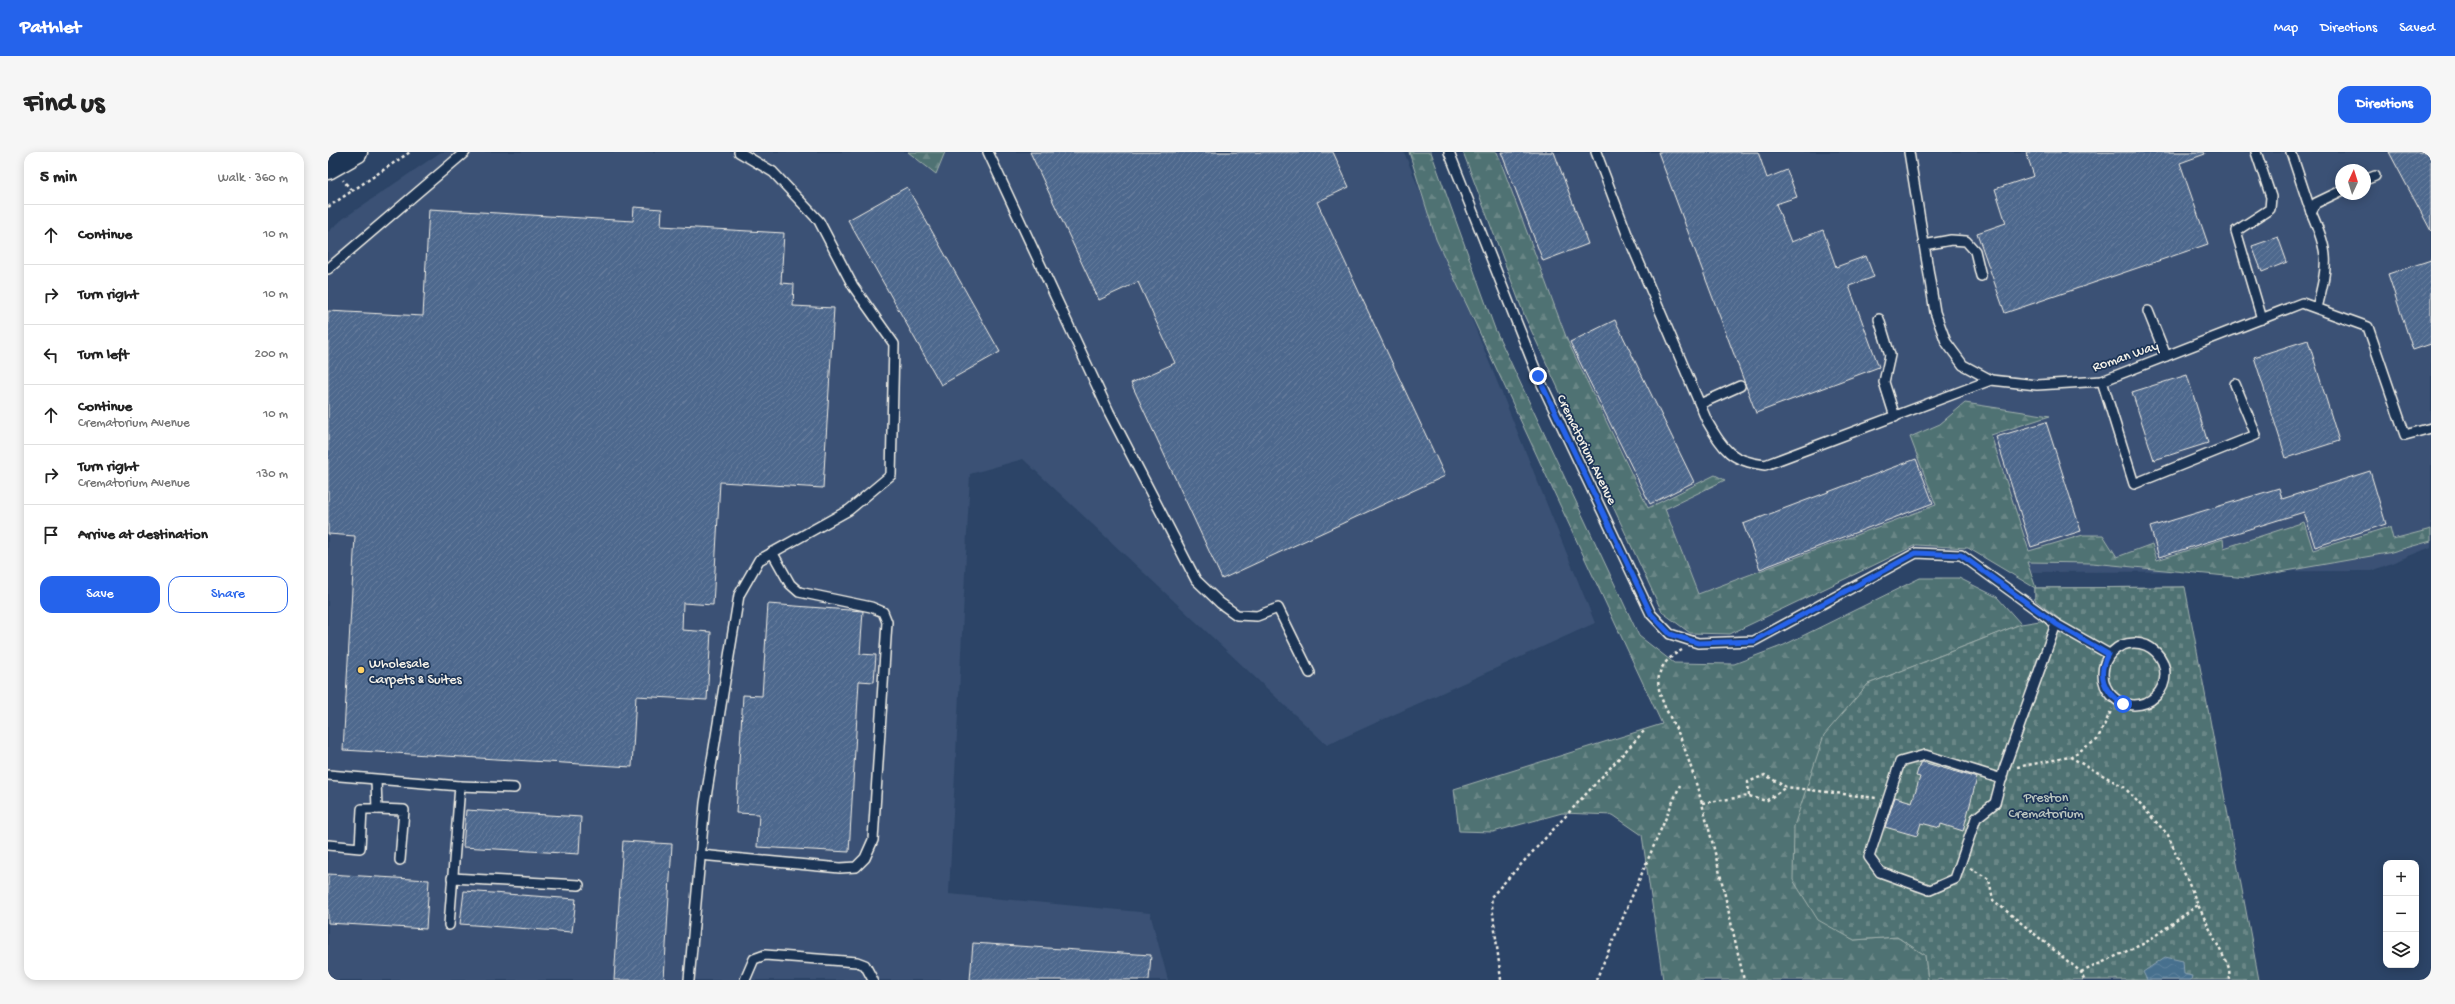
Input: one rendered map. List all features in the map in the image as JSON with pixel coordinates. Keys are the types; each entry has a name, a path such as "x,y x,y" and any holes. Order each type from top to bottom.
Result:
{"main road":[{"path":"329,167 356,152"}],"lane":[{"path":"328,269 465,152"},
{"path":"689,980 705,802 739,595 759,560 849,510 891,475 894,344 853,286 819,221 773,172 739,152"},
{"path":"988,152 1109,412 1196,580 1220,603 1238,615 1257,616 1278,608 1310,673"},
{"name":"Crematorium Avenue","path":"1449,152 1538,376 1651,614 1670,634 1698,643 1754,641 1916,553 1961,555 2056,624 2108,654"},
{"path":"1596,152 1627,234 1700,404 1722,447 1734,458 1746,463 1764,466 1991,380"},
{"name":"Roman Way","path":"1909,152 1935,312 1946,342 1963,365 1991,380 2037,385 2102,382 2302,303 2368,327 2405,435 2431,428"},
{"path":"2256,152 2271,197 2270,209 2236,231 2262,318"},
{"path":"2291,152 2311,212 2324,242 2327,263 2317,308"},
{"path":"2371,178 2375,176"},
{"path":"2311,212 2316,203 2335,194"},
{"path":"1924,244 1951,240 1966,241 1975,251 1981,276"},
{"path":"2148,311 2166,356"},
{"path":"1880,319 1890,355 1884,382 1895,417"},
{"path":"2102,382 2134,484 2256,435 2235,384"},
{"path":"1700,404 1740,386"},
{"path":"700,855 840,868 856,867 864,858 873,840 887,622 883,612 871,607 799,592 790,584 772,552"},
{"path":"2002,779 1925,755 1900,762 1869,857 1880,872 1930,890 1955,879 1976,818 1994,803 2002,779 2004,769 2056,624"},
{"path":"2137,642 2156,651 2165,670 2160,691 2144,704 2133,706 2113,698 2106,690 2102,680 2102,669 2108,654 2116,647 2126,643 2137,642"},
{"path":"328,775 460,786 514,788"},
{"path":"376,780 378,809"},
{"path":"449,925 460,786"},
{"path":"328,845 360,848 362,809 404,810 400,860"},
{"path":"452,878 579,885"},
{"path":"745,980 754,959 765,956 857,962 865,965 873,980"}],"path":[{"path":"328,207 410,152"},
{"path":"329,167 352,191"},
{"path":"1698,643 1677,653 1666,661 1658,676 1660,694 1684,746 1713,839 1744,980"},
{"path":"2004,769 2070,758 2097,740 2112,710"},
{"path":"1501,980 1492,897 1645,730"},
{"path":"2070,758 2124,786 2168,835 2198,905 2229,968 2230,980"},
{"path":"1749,796 1748,782 1765,775 1786,787 1888,800"},
{"path":"1596,980 1680,785"},
{"path":"1702,803 1749,796 1766,801 1786,787"},
{"path":"1960,863 1990,879 1993,900 2081,972 2084,980"},
{"path":"2081,972 2145,943 2198,905"}],"shaded area":[{"path":"441,152 1404,152 1595,623 1327,745 1023,459 970,474 949,894 1150,913 1168,980 328,980 328,232 344,218"},
{"path":"1497,152 2431,152 2431,547 2372,571 2008,572 1987,515 1684,606 1648,507 1568,342"}],"green space":[{"path":"908,152 945,152 936,174"},
{"path":"1409,152 1431,152 1495,329 1639,636 1674,663 1734,664 1784,645 1920,578 1959,578 1997,597 2021,624 1868,684 1854,940 1897,937 1925,955 1928,980 1663,980 1642,835 1613,815 1562,813 1493,832 1459,831 1454,789 1662,724 1436,239"},
{"path":"1463,152 1497,152 1568,342 1648,508 1715,475 1725,480 1665,509 1698,594 1936,505 1910,437 1940,424 1965,403 2050,416 1991,435 2029,551 2083,535 2103,535 2117,557 2152,544 2157,560 2223,539 2224,548 2304,522 2313,550 2390,527 2393,539 2431,529 2431,541 2388,553 2247,578 2092,563 2027,562 2036,588 2185,587 2035,600 2035,588 1968,548 1916,545 1730,634 1690,633 1662,612 1525,317"},
{"name":"Preston Crematorium","path":"2185,587 2259,980 1928,980 1925,955 1897,937 1854,940 1818,920 1793,880 1794,826 1824,735 1868,684 2021,624 2058,618 2035,600 2035,588"}],"water":[{"path":"2165,957 2183,961 2184,974 2192,976 2191,980 2147,980 2143,972"}],"building":[{"path":"1030,152 1333,152 1349,187 1317,202 1445,476 1222,579 1131,383 1175,363 1138,282 1099,300"},
{"path":"1501,152 1554,152 1588,244 1543,261"},
{"path":"1658,152 1758,152 1767,178 1787,170 1797,197 1776,204 1791,242 1823,230 1836,267 1866,256 1874,277 1849,286 1879,367 1756,413"},
{"path":"2026,152 2204,152 2205,154 2180,163 2208,244 2005,313 1977,233 2006,223 1995,189 2034,176"},
{"path":"2389,152 2431,152 2431,231"},
{"path":"907,187 1000,352 941,385 848,220"},
{"path":"634,207 662,209 661,226 784,233 781,283 794,284 793,306 834,308 823,488 720,482 713,605 683,603 682,630 711,632 707,700 636,696 632,767 343,750 355,536 328,534 328,311 423,316 429,209 633,221"},
{"path":"2278,237 2287,262 2262,272 2252,246"},
{"path":"2431,260 2431,344 2413,350 2388,274"},
{"path":"1615,320 1694,482 1650,504 1570,342"},
{"path":"2308,340 2339,441 2286,458 2254,357"},
{"path":"2187,375 2208,443 2154,460 2132,392"},
{"path":"2046,422 2081,531 2031,547 1996,437"},
{"path":"1916,459 1933,503 1760,569 1743,524"},
{"path":"2370,471 2386,524 2315,547 2304,512 2159,557 2150,527 2279,488 2282,499"},
{"path":"768,604 863,611 860,654 876,655 874,682 859,681 849,852 757,847 759,814 736,813 743,695 762,696"},
{"path":"1923,762 1977,778 1963,831 1941,824 1940,828 1921,823 1917,836 1885,827 1895,797 1912,802 1920,777 1916,776 1920,763"},
{"path":"466,810 581,817 579,854 463,847"},
{"path":"623,841 672,844 664,980 614,980"},
{"path":"328,874 429,880 426,929 328,923"},
{"path":"464,891 576,899 572,932 460,924"},
{"path":"973,943 1151,955 1149,980 970,980"}],"place":[{"name":"Wholesale Carpets & Suites","path":"361,670"}],"route":[{"path":"1538,376 1651,614 1670,634 1698,643 1754,641 1916,553 1961,555 2056,624 2108,654 2102,669 2102,680 2106,690 2113,698 2123,704"}]}
